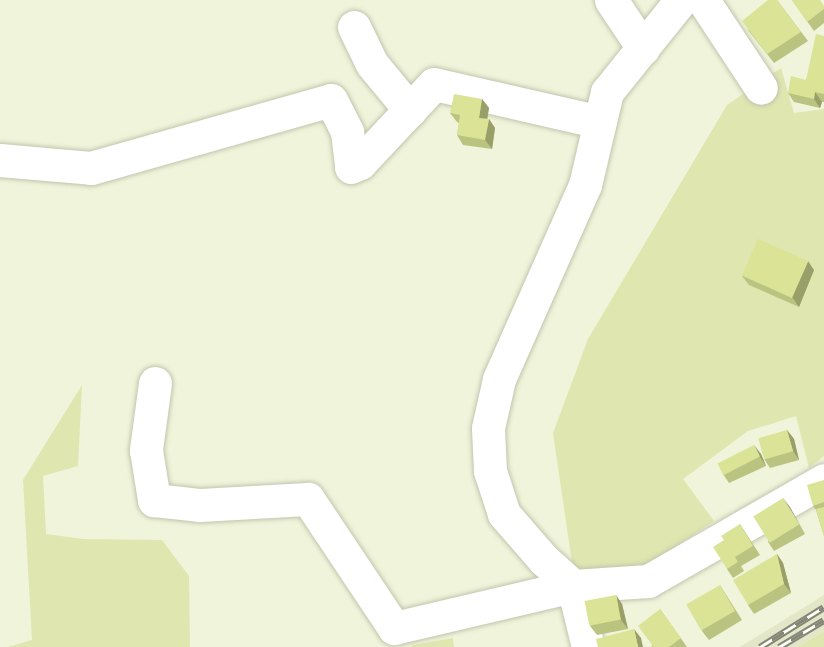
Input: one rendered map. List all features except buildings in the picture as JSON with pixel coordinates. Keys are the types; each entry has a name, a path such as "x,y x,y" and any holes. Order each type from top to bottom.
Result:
{"street":[{"path":"611,0 643,48"},
{"path":"588,647 573,586 544,560 504,514 490,471 488,428 499,379 585,185 607,92 681,0"},
{"path":"703,0 761,88"},
{"path":"354,27 372,64 410,110"},
{"path":"0,160 91,168 308,104 331,100 347,132 351,167 360,163 434,84 600,122"},
{"path":"155,383 146,450 154,500 199,504 308,499 394,627 573,586 648,581 824,480"}],"shaded area":[{"path":"824,595 824,631 798,647 740,647"}],"green space":[{"path":"781,68 794,113 824,109 824,456 809,468 796,416 748,431 683,479 714,521 647,565 575,583 553,433 588,339 727,105"},
{"path":"82,385 78,466 43,476 46,534 83,539 162,540 189,576 190,647 8,647 32,640 23,480"},
{"path":"824,631 824,647 798,647"},
{"path":"453,638 454,647 411,647 413,645"}],"railway":[{"path":"760,647 824,607"},
{"path":"779,647 824,620"}]}
